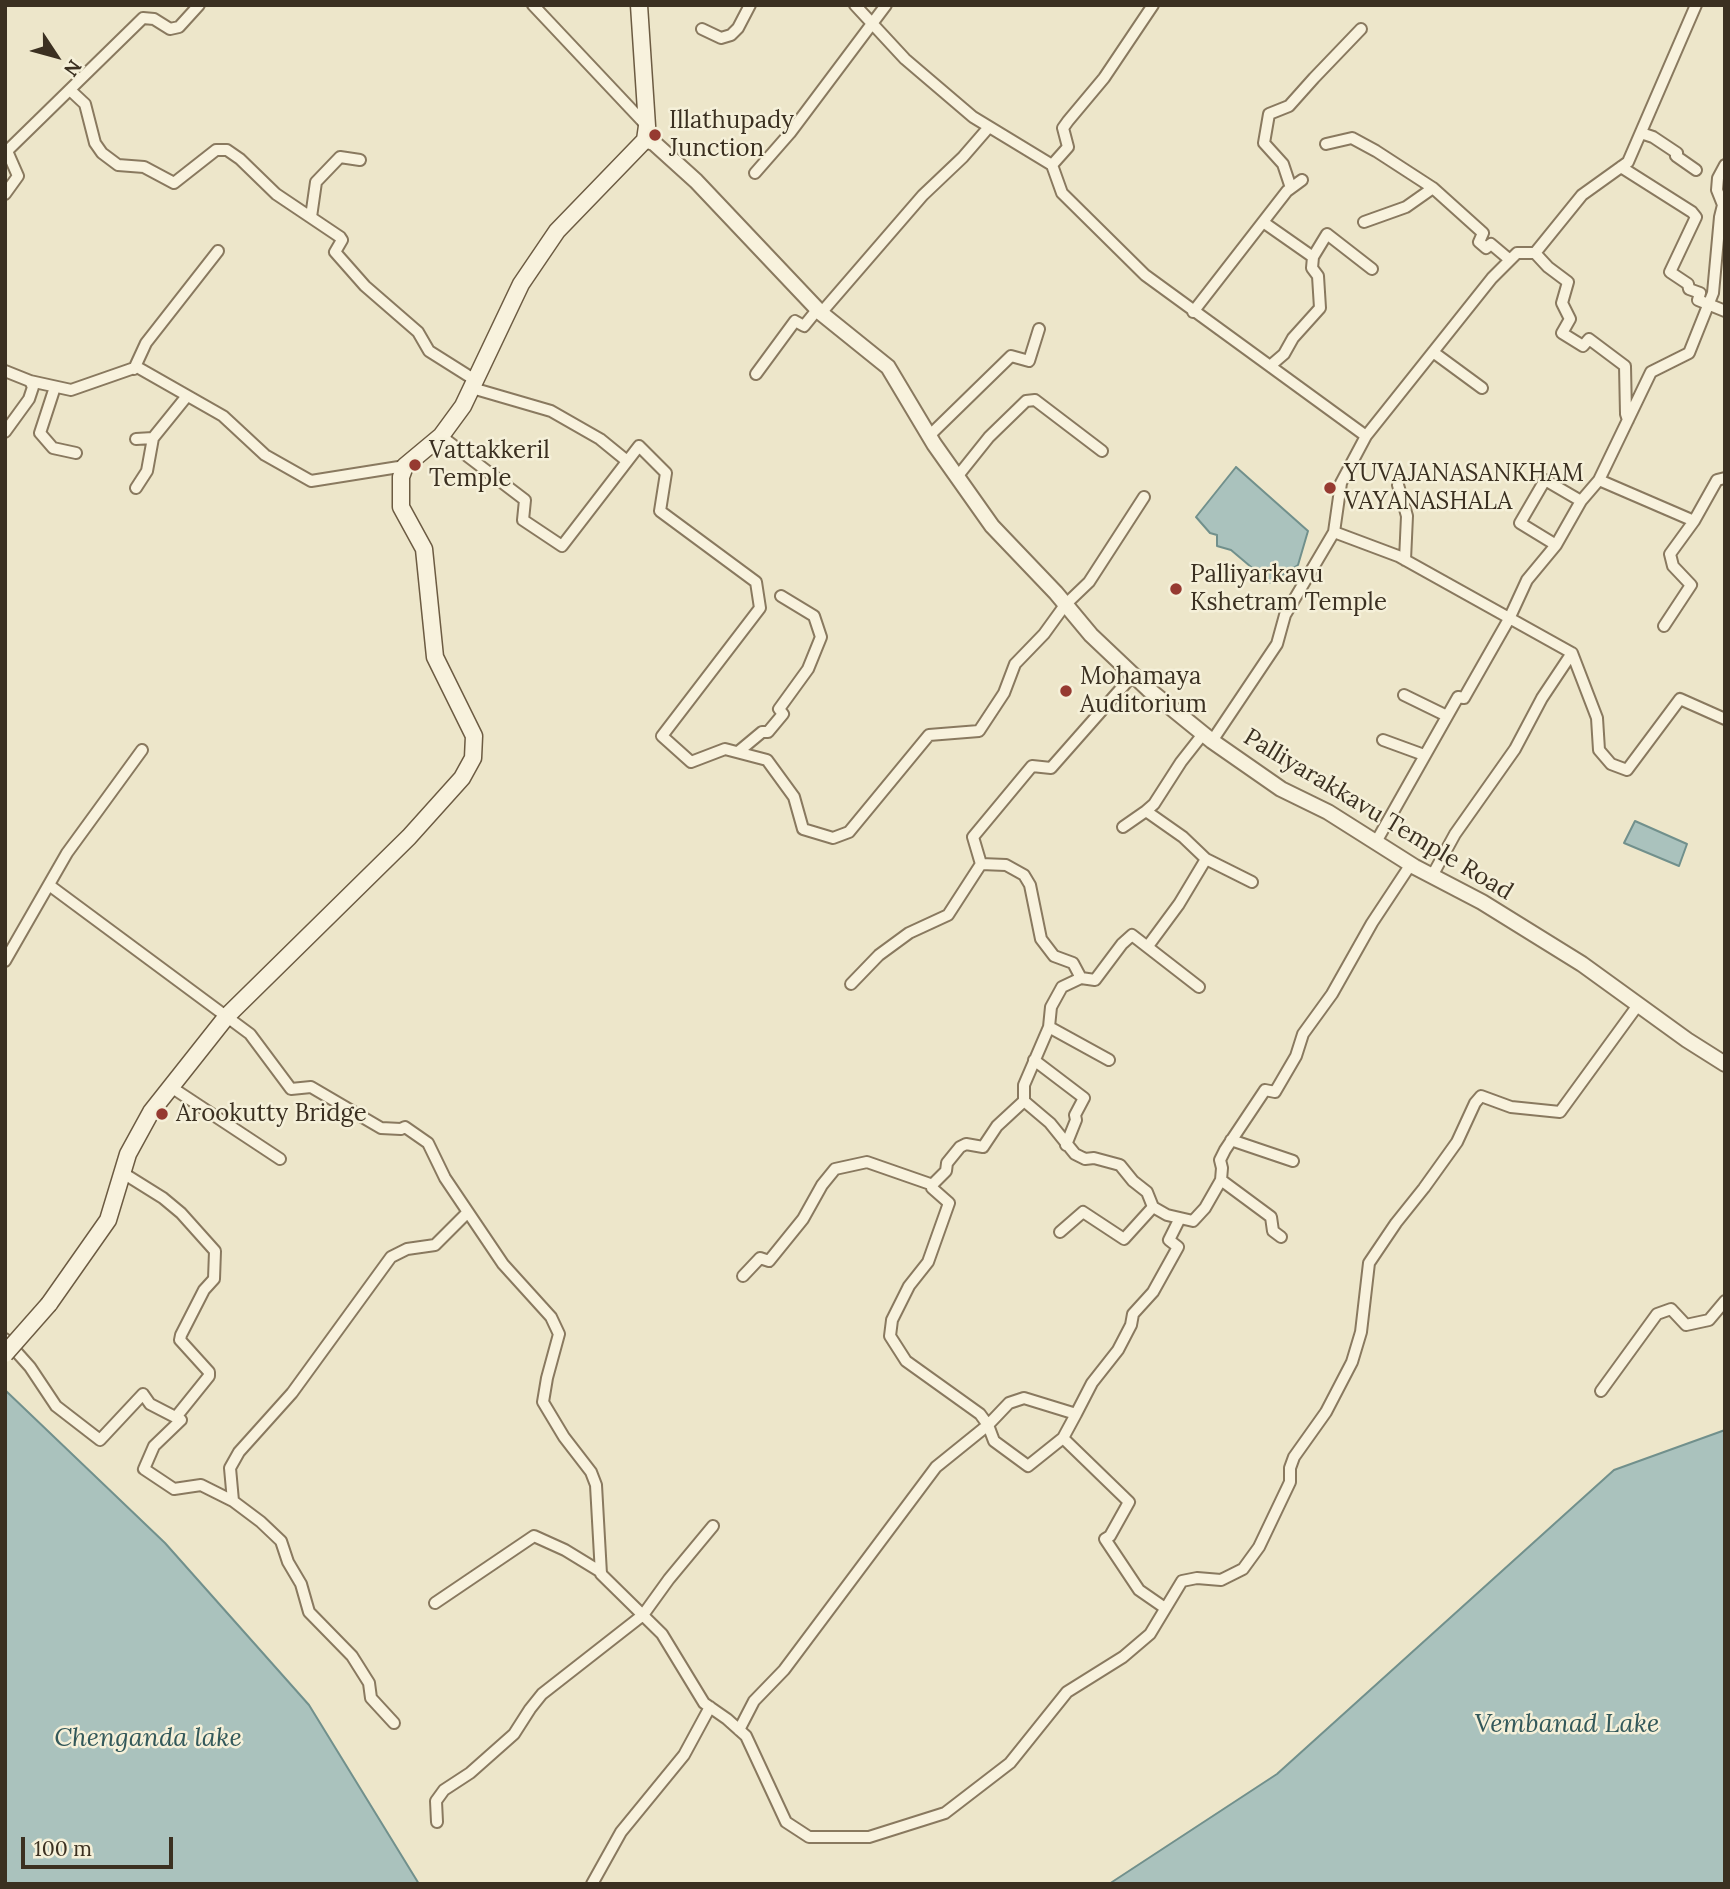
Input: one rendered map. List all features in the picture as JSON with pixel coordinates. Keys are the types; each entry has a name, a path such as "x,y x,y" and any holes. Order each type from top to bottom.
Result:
{"main road":[{"path":"5,1354 48,1304 108,1220 128,1154 152,1112 171,1087 227,1016 409,837 462,778 473,758 474,736 435,657 424,549 401,507 401,477 405,466 441,436 463,406 522,284 556,231 646,133 639,5"}],"street":[{"path":"6,189 18,176 7,151 144,18 154,19 170,29 179,27 199,5"},
{"path":"533,5 646,133"},
{"path":"702,29 721,38 731,35 750,5"},
{"path":"855,5 905,59 973,117 1052,165 1062,193 1145,275 1366,436"},
{"path":"755,173 790,133 886,5"},
{"path":"1052,165 1068,147 1063,128 1104,78 1153,5"},
{"path":"1535,253 1582,195 1628,162 1696,5"},
{"path":"1291,188 1283,164 1264,143 1269,114 1289,106 1362,29"},
{"path":"70,90 85,104 95,143 102,153 118,165 144,167 174,183 216,150 227,150 276,194 340,237 342,240 335,251 365,286 418,332 429,351 474,384 551,411 600,439 627,461"},
{"path":"756,374 796,321 804,326 819,312 923,195 963,157 989,127"},
{"name":"Palliyarakkavu Temple Road","path":"646,133 654,144 696,181 819,312 888,367 929,436 992,526 1091,635 1133,675 1207,738 1281,789 1328,812 1411,864 1482,902 1582,964 1725,1064"},
{"path":"1641,133 1661,142 1696,170"},
{"path":"1326,144 1352,138 1433,188 1483,233 1479,242 1486,248 1491,244 1510,260"},
{"path":"311,217 316,182 340,157 360,160"},
{"path":"1376,842 1458,697 1464,698 1527,580 1556,545 1581,500 1599,481 1651,372 1689,352 1713,293 1723,205 1717,190 1718,178 1725,165"},
{"path":"1622,167 1696,217 1670,272 1688,284 1689,289 1700,293 1698,300 1725,311"},
{"path":"1193,312 1291,188 1302,180"},
{"path":"1364,222 1406,207 1433,188"},
{"path":"1263,222 1313,257"},
{"path":"1270,366 1284,354 1293,338 1320,308 1318,276 1312,268 1313,257 1327,234 1372,269"},
{"path":"134,369 146,343 218,251"},
{"path":"1123,827 1154,803 1181,762 1207,738 1244,696 1277,644 1285,615 1335,532 1341,483 1366,436 1492,278 1517,253 1535,253 1568,282 1562,303 1570,319 1562,334 1583,346 1589,339 1625,366 1628,420"},
{"path":"929,436 1011,356 1029,361 1039,329"},
{"path":"1433,352 1482,387"},
{"path":"5,371 30,381 71,390 137,368 223,416 265,455 311,481 405,466"},
{"path":"5,432 29,400 33,387 30,381"},
{"path":"55,387 40,433 53,448 76,453"},
{"path":"136,488 147,471 153,438 187,396"},
{"path":"957,477 989,437 1026,401 1035,400 1102,451"},
{"path":"441,436 525,500 523,520 562,546 639,446 666,473 660,511 756,582 760,608 662,736 691,762 725,749 767,760 794,797 803,829 833,838 849,832 929,735 979,731 1004,693 1015,664 1044,634 1065,605 1089,582 1144,497"},
{"path":"136,439 153,438"},
{"path":"1664,626 1691,585 1673,566 1670,554 1694,521 1717,480 1725,478"},
{"path":"1556,545 1520,523 1545,480 1581,500"},
{"path":"1599,481 1694,521"},
{"path":"1398,485 1407,516 1405,561"},
{"path":"1335,532 1405,561 1572,653 1597,718 1599,750 1611,764 1627,770 1680,699 1725,719"},
{"path":"738,752 762,732 768,732 783,714 779,709 808,669 821,637 814,616 781,596"},
{"path":"1432,876 1455,834 1515,749 1542,698 1572,653"},
{"path":"851,984 879,955 909,933 948,915 981,864 973,836 1032,766 1051,768 1133,675"},
{"path":"1404,695 1447,716"},
{"path":"1383,740 1424,755"},
{"path":"5,961 67,853 142,750"},
{"path":"1146,811 1183,837 1206,859 1252,882"},
{"path":"1148,946 1179,904 1206,859"},
{"path":"981,864 1006,865 1024,876 1034,899 1041,939 1054,956 1073,963 1081,978"},
{"path":"1024,1101 1050,1123 1075,1154 1085,1159 1094,1158 1120,1165 1133,1181 1147,1192 1153,1207 1167,1215 1193,1221 1205,1208 1221,1180 1220,1160 1231,1140 1265,1090 1275,1092 1296,1056 1303,1034 1332,994 1372,923 1411,864"},
{"path":"49,885 250,1034 291,1089 311,1087 381,1128 405,1127 428,1143 445,1178 503,1264 551,1317 559,1334 543,1402 564,1437 592,1472 596,1485 601,1572"},
{"path":"933,1185 946,1171 947,1163 960,1147 966,1144 983,1147 997,1126 1024,1101 1024,1085 1049,1027 1051,1007 1062,987 1081,978 1095,980 1132,935 1199,987"},
{"path":"435,1603 534,1536 565,1550 601,1572 662,1634 704,1703 746,1735 786,1822 809,1837 869,1837 945,1813 1010,1763 1067,1692 1123,1657 1150,1633 1182,1581 1197,1578 1221,1580 1243,1569 1259,1547 1290,1482 1290,1468 1294,1457 1325,1412 1352,1362 1361,1332 1369,1263 1457,1142 1475,1103 1481,1096 1511,1107 1560,1112 1639,1005"},
{"path":"1049,1027 1109,1060"},
{"path":"1034,1060 1084,1098 1075,1115 1076,1120 1066,1144"},
{"path":"171,1087 280,1159"},
{"path":"1231,1140 1293,1161"},
{"path":"743,1276 760,1258 769,1261 803,1219 822,1185 835,1169 867,1162 933,1185"},
{"path":"123,1173 163,1198 181,1213 215,1251 214,1279 204,1290 180,1340 209,1372 209,1376 176,1417"},
{"path":"1221,1180 1271,1217 1273,1231 1281,1237"},
{"path":"933,1185 932,1188 949,1203 928,1262 909,1286 892,1320 890,1336 906,1361 980,1414 994,1441 1028,1466 1063,1438 1091,1383 1118,1350 1131,1325 1133,1314 1153,1292 1178,1247 1168,1240 1180,1218"},
{"path":"1060,1232 1083,1212 1124,1239 1153,1207"},
{"path":"233,1501 230,1468 239,1452 292,1393 376,1275 391,1257 407,1249 435,1245 468,1212"},
{"path":"1601,1391 1657,1314 1671,1309 1686,1325 1709,1320 1725,1301"},
{"path":"5,1339 30,1367 56,1406 100,1440 143,1394 149,1404 181,1420 154,1446 144,1469 174,1489 201,1485 233,1501 261,1521 281,1541 288,1562 301,1584 309,1612 352,1656 369,1683 371,1698 394,1723"},
{"path":"739,1730 754,1702 784,1670 936,1467 988,1425 1010,1403 1024,1398 1076,1414"},
{"path":"1063,1438 1129,1503 1110,1536 1105,1539 1139,1590 1166,1608"},
{"path":"437,1822 436,1801 444,1790 470,1773 514,1734 542,1694 643,1615 668,1579 713,1526"},
{"path":"592,1884 621,1832 684,1755 710,1707"}],"water":[{"path":"1236,467 1308,531 1298,565 1270,583 1231,550 1217,546 1217,535 1210,533 1196,517"},
{"path":"1635,821 1687,844 1679,866 1624,843"},
{"name":"Chenganda lake","path":"5,1390 165,1543 309,1705 419,1884 5,1884"},
{"name":"Vembanad Lake","path":"1725,1430 1725,1884 1109,1884 1277,1774 1614,1470"}],"place":[{"name":"Illathupady Junction","path":"655,135"},
{"name":"Vattakkeril Temple","path":"415,465"},
{"name":"YUVAJANASANKHAM VAYANASHALA","path":"1330,488"},
{"name":"Palliyarkavu Kshetram Temple","path":"1176,589"},
{"name":"Mohamaya Auditorium","path":"1066,691"},
{"name":"Arookutty Bridge","path":"162,1114"}]}
